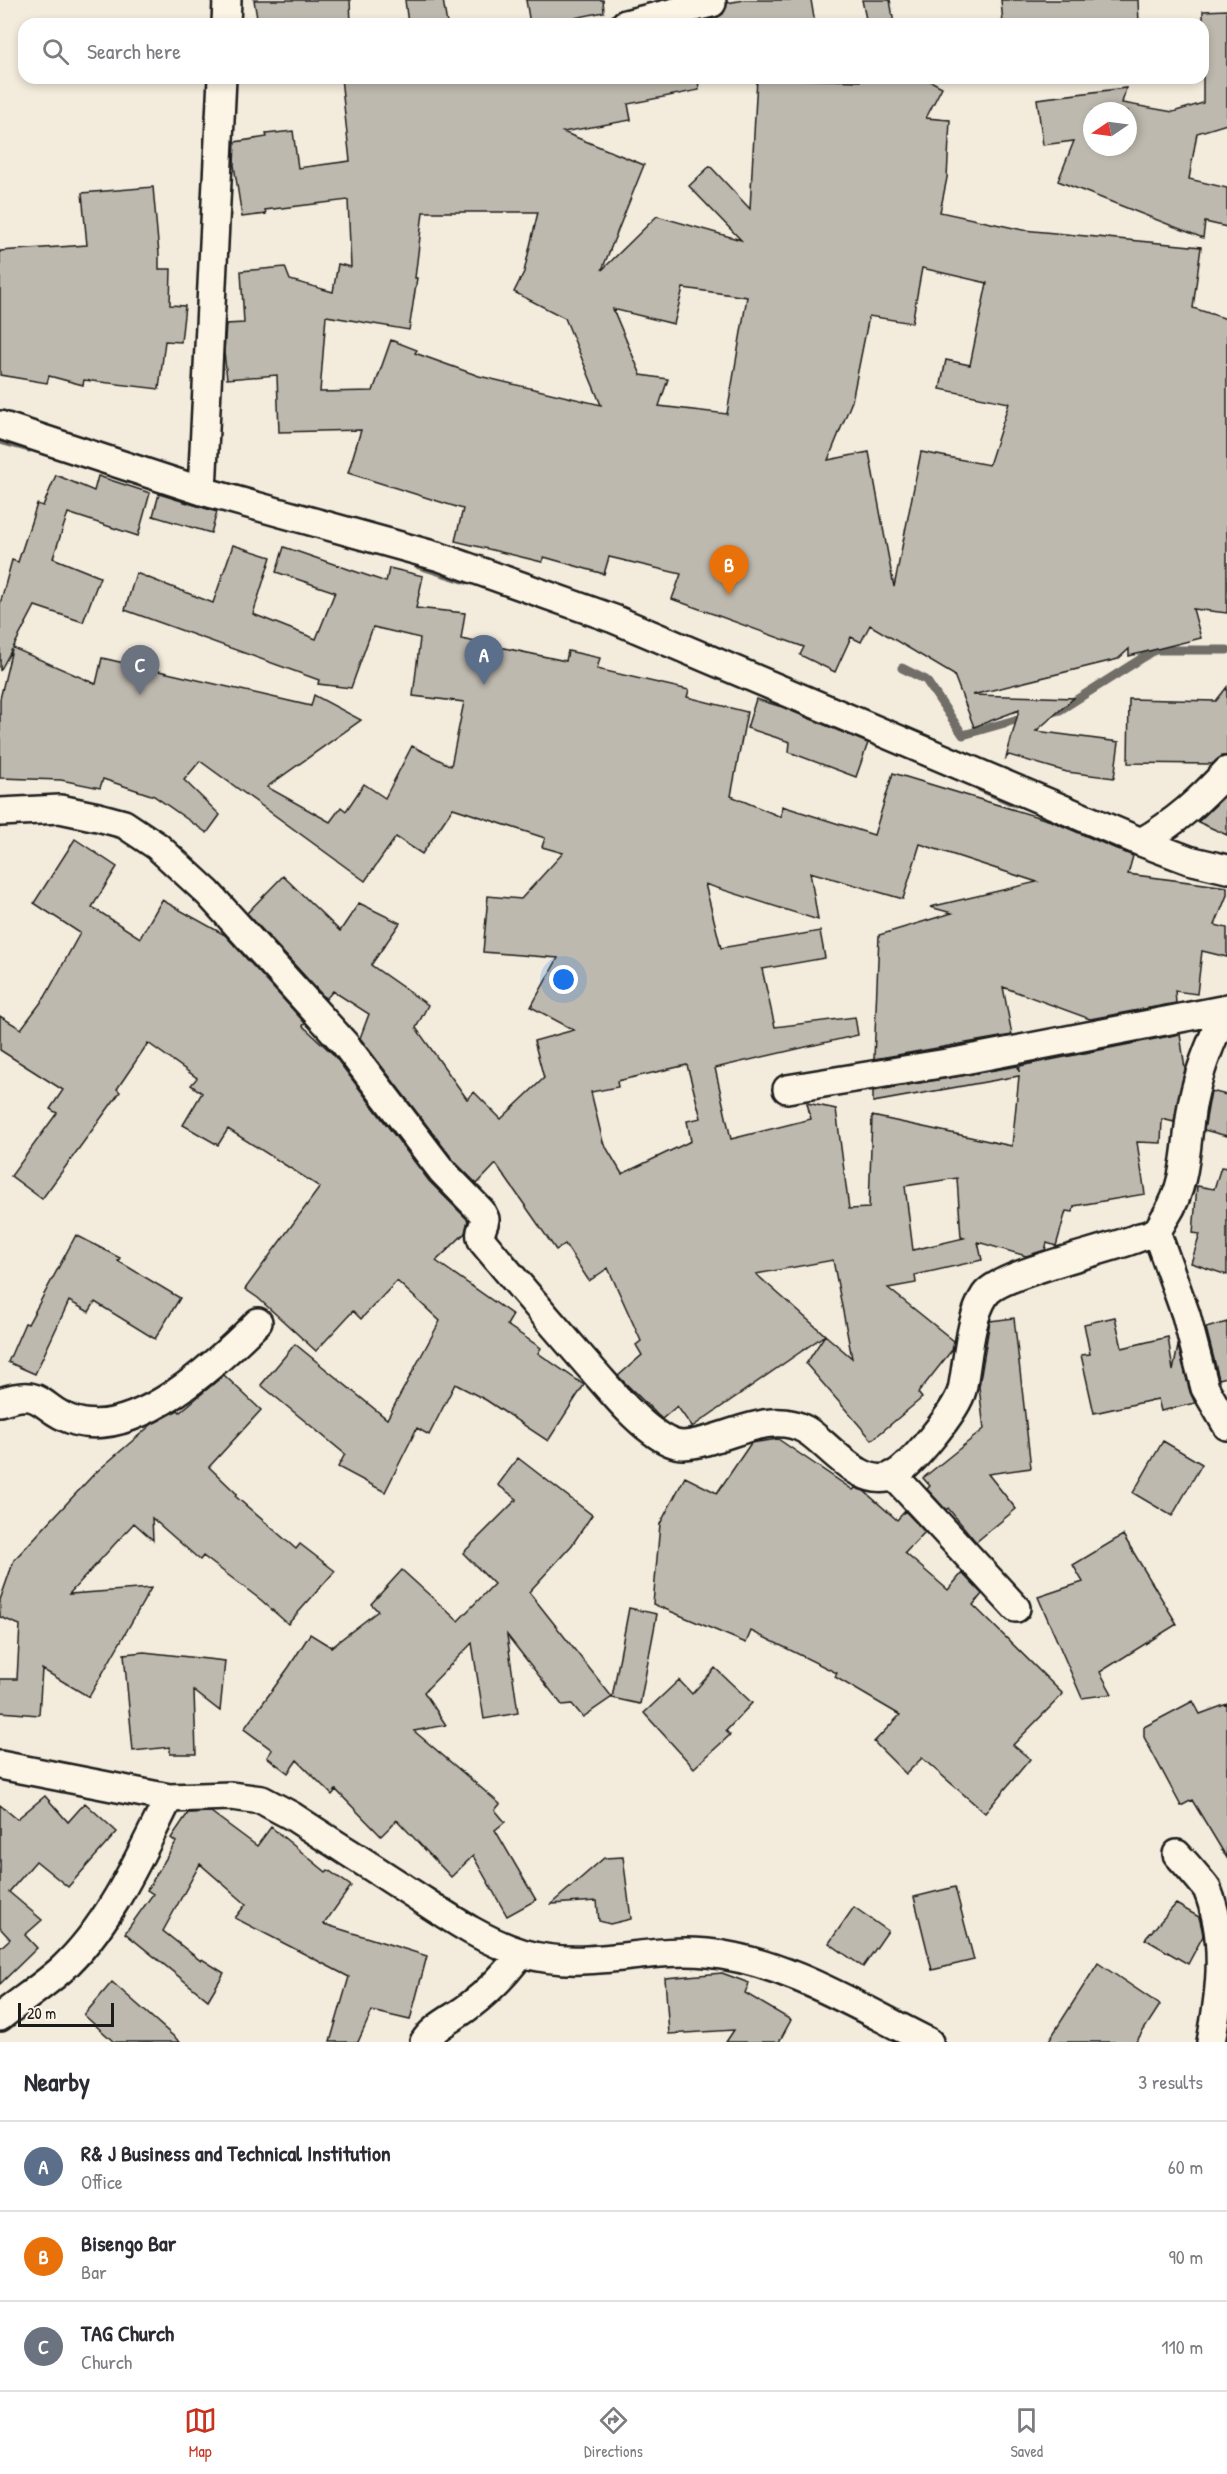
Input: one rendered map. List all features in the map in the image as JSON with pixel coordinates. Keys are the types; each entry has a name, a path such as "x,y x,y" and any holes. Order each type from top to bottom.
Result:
{"street":[{"path":"226,18 227,0"},
{"path":"651,18 712,3"},
{"path":"202,491 222,84"},
{"path":"0,425 202,491 440,557 614,619 1141,842 1189,860 1227,869"},
{"path":"1141,842 1166,828 1184,814 1227,771"},
{"path":"0,812 60,809 124,824 157,846 208,894 345,1044 442,1171 481,1210 485,1219 480,1230 483,1242 622,1402 652,1432 680,1445 764,1424 788,1423 807,1430 843,1462 869,1475 883,1478 893,1475 914,1458 937,1432 961,1395 977,1314 986,1293 1013,1277 1125,1244 1156,1231 1174,1203 1183,1175 1196,1089 1207,1047 1227,1008"},
{"path":"787,1089 959,1061 1227,1008"},
{"path":"1156,1231 1185,1315 1205,1388 1227,1426"},
{"path":"0,1402 14,1397 33,1395 54,1411 90,1425 119,1419 147,1410 185,1386 210,1368 258,1322"},
{"path":"893,1475 1016,1608"},
{"path":"0,1765 169,1798 231,1796 262,1800 292,1816 467,1929 521,1953 555,1960 582,1962 663,1952 707,1953 753,1960 823,1989 929,2042"},
{"path":"0,2017 61,1970 84,1945 111,1907 169,1798"},
{"path":"1177,1854 1208,1890 1221,1914 1227,1932 1226,1964 1211,2042"},
{"path":"424,2042 444,2022 467,2008 506,1974 521,1953"}],"building":[{"path":"254,0 350,0 351,18 257,18"},
{"path":"405,0 443,0 446,18 407,18"},
{"path":"526,0 603,0 604,12 574,18 529,18"},
{"path":"744,0 811,0 814,18 716,18 723,14 727,3"},
{"path":"862,0 890,0 893,18 866,18"},
{"path":"1001,0 1138,0 1139,18 1002,18"},
{"path":"1227,10 1227,124 1197,133 1189,179 1227,188 1227,227 1205,222 1203,238 1058,181 1074,141 1043,145 1037,99 1126,88 1122,102 1083,102 1083,156 1137,156 1137,106 1173,112 1203,103 1203,84 1209,84 1209,18 1203,18 1203,11"},
{"path":"342,84 698,84 699,90 628,104 631,120 563,132 644,165 602,270 657,216 741,240 689,186 710,166 750,209 757,84 936,84 942,87 926,118 950,120 947,178 940,212 1023,230 1201,247 1193,308 1227,319 1227,613 1193,609 1201,638 1129,656 1129,649 1118,659 972,695 1074,698 1036,731 1119,742 1114,778 1067,772 1009,755 1006,758 1019,710 974,727 954,675 870,625 861,642 851,637 835,672 800,655 804,647 672,599 681,574 609,557 604,574 544,557 542,562 455,541 463,509 348,473 361,430 279,432 277,375 227,379 224,352 226,324 244,323 241,271 285,267 290,280 333,292 338,264 351,267 348,200 265,210 266,214 242,217 234,165 235,142 267,137 266,134 293,131 298,168 350,161","holes":["423,212 538,212 524,272 514,292 565,318 601,405 479,376 415,353 417,350 391,340 373,391 320,392 326,316 409,330 417,278 415,278","922,268 987,283 970,365 946,360 940,389 1009,403 989,465 921,452 894,587 869,452 828,460 852,401 869,316 912,323","683,288 747,297 727,414 659,406 668,379 641,375 613,309 674,324"]},
{"path":"153,187 159,269 171,269 170,305 185,306 181,342 165,341 159,389 84,380 83,385 49,376 47,383 0,375 0,251 87,245 82,193"},
{"path":"56,475 94,491 98,476 150,493 138,536 68,513 53,558 100,577 83,622 35,606 13,648 96,684 102,658 311,706 314,695 361,720 267,787 330,822 341,807 346,811 364,784 385,798 412,746 451,766 464,702 413,696 420,638 373,627 351,688 318,684 319,680 125,610 136,573 213,603 233,545 271,557 253,614 316,639 335,592 276,572 284,547 386,582 389,568 423,576 416,608 465,613 461,639 566,661 568,651 600,658 597,669 689,690 687,697 747,712 731,796 781,817 782,806 874,835 893,773 1051,821 1133,856 1128,874 1227,887 1227,895 1215,925 1227,928 1227,957 1202,951 1197,994 1175,991 1176,1003 1090,1019 1003,987 1012,1035 874,1059 879,935 952,913 930,907 1037,882 920,844 903,899 810,872 818,920 705,884 721,948 820,931 825,958 762,969 775,1027 855,1017 858,1035 715,1068 731,1139 811,1119 807,1103 836,1109 849,1209 869,1208 872,1116 1012,1146 1019,1076 873,1102 873,1091 1018,1066 1019,1072 1020,1066 1180,1034 1185,1069 1174,1122 1162,1119 1161,1143 1137,1142 1145,1194 1074,1206 1073,1212 1066,1211 1056,1246 1047,1243 1045,1250 1026,1256 978,1242 982,1260 915,1275 916,1283 888,1288 954,1341 952,1350 918,1393 922,1398 872,1440 806,1364 825,1335 692,1427 677,1406 662,1419 618,1376 642,1355 636,1345 641,1341 608,1268 589,1281 565,1244 556,1250 496,1164 477,1184 454,1161 360,1038 369,1014 333,991 326,999 247,913 283,876 340,931 359,903 400,923 371,965 428,1005 416,1028 467,1099 474,1092 501,1119 544,1078 534,1041 574,1030 531,1007 558,958 483,952 488,896 521,899 563,853 542,847 545,838 453,808 422,854 396,837 365,881 200,761 184,780 220,815 207,833 154,796 103,779 100,788 61,780 0,778 0,699 12,649 0,671 0,604 12,560 18,562 37,504 43,506","holes":["687,1065 701,1118 687,1121 691,1141 622,1174 603,1142 591,1092 618,1087 617,1081","957,1178 961,1237 964,1238 913,1250 905,1186","833,1260 852,1358 825,1335 756,1274"]},
{"path":"159,494 217,512 211,533 153,516"},
{"path":"1227,687 1227,756 1222,756 1212,764 1128,763 1129,699 1216,701"},
{"path":"756,699 782,707 868,743 856,777 789,752 790,742 747,728"},
{"path":"1227,794 1227,835 1198,822"},
{"path":"75,839 117,867 92,907 140,938 162,900 225,935 305,1023 303,1026 333,1054 429,1181 468,1220 465,1233 436,1261 513,1315 507,1325 541,1348 538,1353 584,1385 548,1441 486,1400 455,1384 429,1435 417,1428 385,1492 338,1467 345,1454 261,1385 295,1344 387,1419 440,1321 397,1281 361,1319 353,1311 316,1351 245,1289 320,1187 228,1129 218,1145 183,1125 202,1093 191,1085 197,1078 148,1043 117,1089 120,1092 42,1199 11,1176 57,1113 50,1109 63,1090 0,1050 0,1016 21,1029 45,997 80,933 34,903"},
{"path":"1211,1091 1227,1095 1227,1136 1204,1130"},
{"path":"1221,1167 1227,1168 1227,1275 1191,1263 1200,1234 1193,1233 1197,1186 1214,1189"},
{"path":"76,1235 120,1258 118,1261 180,1298 155,1339 95,1302 89,1312 69,1301 35,1374 8,1362 25,1323 28,1324"},
{"path":"1115,1317 1122,1348 1168,1337 1173,1371 1178,1346 1195,1403 1161,1411 1158,1399 1094,1413 1081,1355 1090,1354 1084,1324"},
{"path":"1014,1318 1031,1468 988,1474 1016,1509 976,1542 948,1508 946,1510 927,1489 930,1486 923,1478 984,1429 979,1387 990,1321"},
{"path":"1227,1322 1227,1377 1219,1379 1206,1328"},
{"path":"224,1375 261,1410 209,1467 237,1494 235,1496 296,1549 300,1544 335,1571 288,1624 261,1600 203,1556 200,1560 152,1518 153,1540 134,1523 69,1594 151,1588 89,1697 42,1669 39,1715 0,1712 0,1679 17,1679 20,1625 0,1617 0,1600 14,1560 94,1474 152,1424 178,1410 180,1412"},
{"path":"778,1439 853,1490 855,1488 864,1491 897,1520 905,1511 925,1532 905,1553 948,1590 962,1573 982,1594 973,1605 1063,1694 1013,1745 1030,1759 985,1813 922,1758 906,1774 874,1742 900,1715 835,1677 837,1673 751,1631 746,1643 653,1604 660,1524 685,1477 717,1493 751,1443"},
{"path":"1163,1441 1202,1464 1172,1516 1133,1493"},
{"path":"518,1458 592,1515 572,1545 529,1592 612,1697 583,1717 572,1704 562,1705 507,1635 518,1713 484,1719 472,1643 424,1692 446,1725 414,1731 500,1804 495,1810 505,1822 495,1830 536,1900 507,1916 473,1856 451,1877 397,1820 381,1836 336,1790 332,1795 297,1760 288,1773 267,1757 272,1750 244,1729 310,1634 331,1647 378,1611 371,1604 402,1570 458,1621 494,1584 463,1553 517,1499 498,1485"},
{"path":"1123,1535 1177,1624 1100,1672 1112,1694 1082,1698 1038,1597 1083,1582 1073,1565"},
{"path":"629,1608 657,1614 640,1704 612,1698"},
{"path":"144,1652 225,1661 220,1711 194,1691 196,1754 170,1754 170,1747 133,1751 124,1654"},
{"path":"715,1668 752,1703 726,1731 730,1735 694,1768 644,1713 679,1680 692,1694"},
{"path":"1193,1701 1200,1714 1227,1704 1227,1858 1192,1800 1181,1806 1144,1737 1144,1727"},
{"path":"45,1796 68,1822 85,1803 117,1832 68,1887 36,1861 9,1892 42,1920 25,1935 37,1948 0,1984 0,1948 10,1939 0,1928 0,1805 17,1819"},
{"path":"211,1812 257,1846 271,1827 326,1872 328,1870 351,1886 324,1924 427,1956 410,2020 372,2011 358,2042 330,2042 349,1977 235,1918 246,1904 200,1864 163,1931 201,1961 202,1959 224,1973 208,2000 125,1933 153,1894 147,1890 176,1842 171,1838 188,1813"},
{"path":"623,1857 631,1919 610,1924 599,1921 597,1901 551,1904 604,1858"},
{"path":"955,1887 974,1960 932,1970 914,1897"},
{"path":"1176,1904 1199,1917 1202,1929 1203,1936 1188,1964 1145,1939"},
{"path":"854,1907 888,1931 863,1967 829,1943"},
{"path":"1098,1963 1160,2005 1136,2042 1048,2042"},
{"path":"722,1973 749,1983 745,1993 791,2020 779,2042 726,2042 734,2030 669,2034 665,1978"},
{"path":"112,1982 180,2042 114,2042 84,2015"}],"waterway":[{"path":"0,440 29,448"},
{"path":"419,565 466,580"},
{"path":"1051,712 1060,710 1155,650 1227,650"},
{"path":"902,668 926,680 963,735 1029,716"},
{"path":"981,788 1015,803"}],"place":[{"name":"Bisengo Bar","path":"729,595"},
{"name":"R& J Business and Technical Institution","path":"484,685"},
{"name":"TAG Church","path":"140,695"}]}
